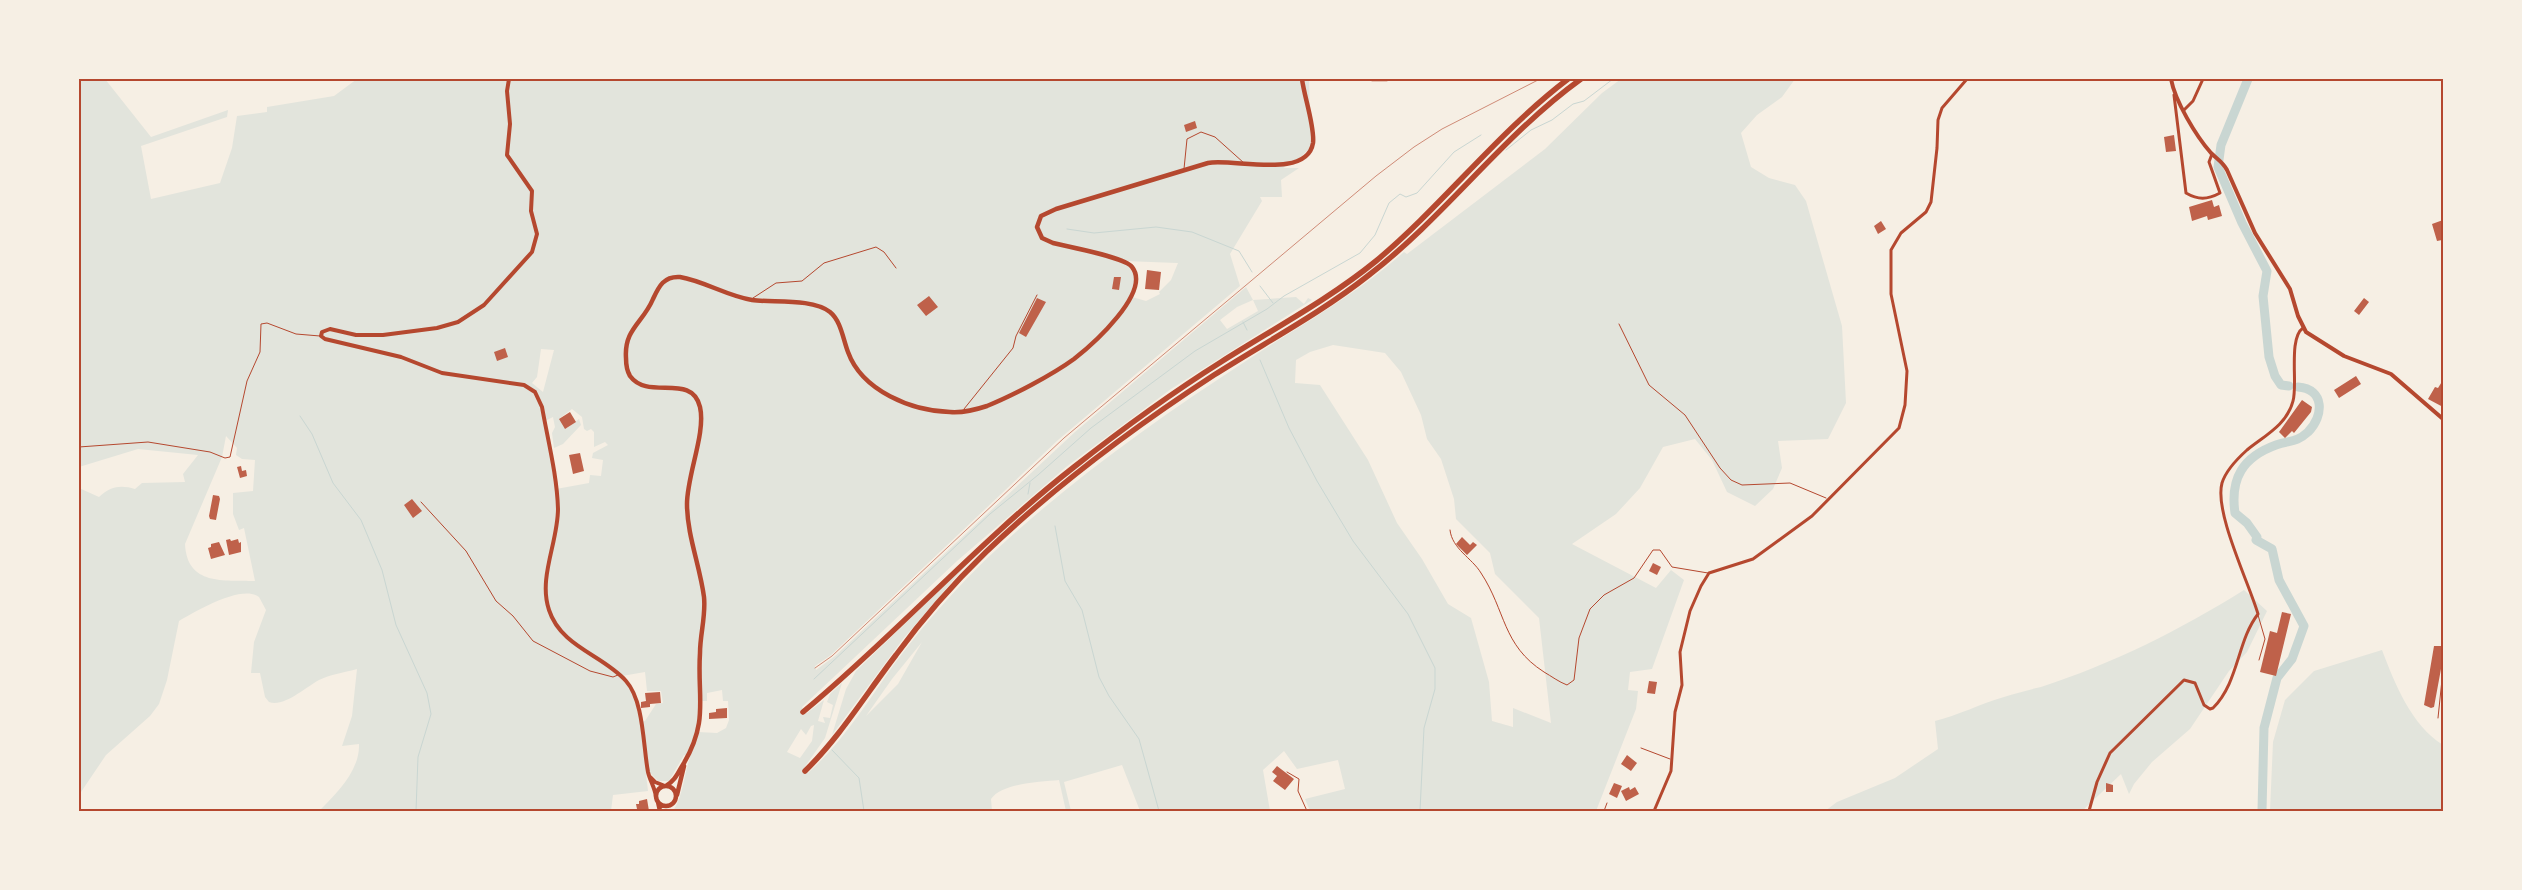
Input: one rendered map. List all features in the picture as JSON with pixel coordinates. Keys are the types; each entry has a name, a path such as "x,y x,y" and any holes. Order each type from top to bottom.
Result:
{"highway":[{"path":"803,712 849,672 982,545 1073,468 1180,389 1326,297 1375,261 1424,216 1502,134 1568,79"},
{"path":"805,771 837,735 933,608 964,574 1009,531 1081,471 1149,420 1211,377 1327,305 1378,268 1429,223 1508,140 1553,100 1581,79"}],"main road":[{"path":"660,811 657,799 658,790 675,779 687,758 699,730 702,712 700,652 704,619 704,599 689,524 687,503 701,422 700,408 696,397 688,390 652,388 636,382 627,369 626,345 630,333 649,308 660,285 670,278 690,279 750,300 783,301 826,309 837,321 853,363 873,385 893,397 914,406 940,411 962,412 992,404 1073,360 1118,316 1134,293 1137,278 1131,265 1047,241 1038,230 1038,222 1041,216 1056,209 1183,170 1217,162 1289,164 1307,154 1313,142 1302,79"},
{"path":"1372,79 1387,79"},
{"path":"667,811 676,796 687,758"},
{"path":"665,786 673,788 676,796"},
{"path":"657,799 663,806 671,805"}],"street":[{"path":"509,79 507,91 510,124 507,155 532,191 531,209 537,237 530,255 484,305 458,322 437,328 383,335 356,335 328,329 322,331 321,336 325,339 404,358 438,372 524,385 535,392 542,407 558,506 557,524 547,580 548,608 556,625 570,640 618,674 630,685 636,698 648,773 657,799"},
{"path":"1654,811 1668,782 1672,758 1673,711 1682,685 1680,659 1682,640 1700,586 1709,573 1754,559 1812,516 1898,428 1905,405 1907,371 1891,294 1892,250 1901,233 1926,212 1931,202 1938,120 1942,108 1967,79"},
{"path":"2171,79 2186,192 2196,199 2212,198 2220,193 2209,162 2213,155"},
{"path":"2184,110 2193,101 2203,79"},
{"path":"2174,95 2213,155 2222,162 2255,233 2290,289 2303,328 2336,352 2398,379 2433,413 2443,419"},
{"path":"2088,811 2097,782 2110,752 2178,684 2184,680 2195,683 2204,705 2207,708 2214,708 2236,668 2250,627 2258,614 2223,510 2222,484 2232,465 2246,451 2277,428 2290,409 2294,396 2298,336 2303,328"},
{"path":"648,773 654,781 665,786"}],"lane":[{"path":"1183,170 1187,139 1201,132 1215,137 1244,163"},
{"path":"750,300 777,283 800,282 826,262 876,246 884,252 896,268"},
{"path":"962,412 1013,348 1016,336 1037,295"},
{"path":"79,446 148,442 210,452 225,458 230,457 247,381 260,352 260,324 267,323 300,335 321,336"},
{"path":"421,502 466,551 498,602 513,616 533,641 590,671 613,677 618,674"},
{"path":"1450,530 1454,544 1474,563 1486,580 1510,636 1519,652 1532,664 1567,685 1574,680 1580,635 1590,609 1601,597 1634,578 1653,550 1660,550 1672,567 1709,573"},
{"path":"2258,614 2265,639 2259,660"},
{"path":"2438,718 2443,670"},
{"path":"1641,748 1663,758 1672,758"},
{"path":"1287,772 1299,779 1298,791 1307,811"},
{"path":"1604,811 1607,803"}],"path":[{"path":"1619,324 1649,385 1685,415 1720,468 1731,480 1742,485 1790,482 1824,496 1828,500"}],"shaded area":[{"path":"79,79 105,79 151,137 228,110 227,117 141,146 151,199 220,183 232,148 237,116 267,112 267,107 334,96 357,79 1309,79 1311,147 1302,156 1283,168 1299,168 1281,180 1282,197 1260,197 1262,201 1230,254 1240,286 1058,440 831,655 815,666 816,670 835,656 1075,432 1246,287 1253,300 1296,297 1304,304 1308,298 1312,300 1171,389 1066,467 957,561 802,707 805,713 807,713 824,700 818,721 825,723 823,717 830,718 833,705 827,702 830,694 842,683 825,738 804,768 808,773 844,735 895,663 938,610 984,561 1044,508 1071,485 1157,421 1346,297 1404,252 1407,254 1545,149 1602,93 1621,79 1795,79 1782,97 1757,115 1741,133 1751,167 1769,178 1795,185 1806,201 1842,326 1846,403 1828,439 1778,441 1782,468 1773,489 1755,506 1727,492 1712,460 1695,439 1663,447 1640,488 1616,514 1572,544 1656,588 1671,570 1684,580 1652,669 1630,672 1628,690 1638,691 1636,709 1596,811 1310,811 1305,799 1345,789 1338,760 1297,769 1284,751 1263,770 1270,811 1140,811 1122,765 1064,782 1071,811 1066,811 1059,780 1012,786 996,794 991,799 992,811 673,811 681,792 690,757 684,755 669,781 658,781 650,773 646,774 648,791 613,795 611,811 319,811 346,781 356,763 359,744 342,746 352,716 357,669 323,678 288,700 275,703 269,702 265,697 260,673 251,673 254,642 266,610 259,597 251,594 231,596 219,600 179,621 167,680 159,704 150,716 106,755 79,795 79,488 99,497 116,487 135,489 142,483 185,482 183,474 198,455 138,449 79,467","holes":["1125,261 1178,263 1171,280 1159,292 1160,294 1146,301 1132,297 1135,278","1253,300 1258,311 1227,329 1220,320 1237,307","1333,345 1385,353 1401,372 1421,415 1427,439 1441,459 1454,499 1456,519 1490,553 1495,574 1539,618 1551,723 1513,708 1513,727 1492,721 1489,682 1471,618 1448,604 1422,559 1397,523 1368,460 1320,385 1295,383 1296,360 1310,352","541,349 554,350 543,392 532,383 537,377","572,409 582,417 584,429 587,431 591,429 594,432 594,447 605,442 608,445 593,453 592,458 603,460 601,476 590,475 589,483 556,489 545,421 553,417 555,427 552,433 554,448 563,444 581,425 579,419 567,428 560,418","226,436 237,448 236,455 242,459 255,460 253,491 233,493 233,514 239,530 244,528 255,581 231,581 209,578 200,574 192,567 187,558 185,544 222,457","922,642 898,684 866,716 892,679","645,672 647,691 661,691 663,703 656,704 645,721 641,722 631,688 622,676","722,690 723,701 728,701 729,720 726,728 717,733 698,732 702,701 707,701 707,693","814,725 812,741 800,758 787,752 801,729 806,735 811,726"]},
{"path":"969,562 903,639 832,735 846,689 856,671"},
{"path":"2244,590 2267,611 2247,652 2229,671 2190,729 2152,762 2134,784 2129,794 2121,774 2082,811 1825,811 1837,802 1895,778 1938,749 1935,721 1995,700 2041,687 2120,657 2195,619"},
{"path":"2382,650 2405,703 2422,726 2443,745 2443,811 2270,811 2273,742 2285,700 2314,671"}],"building":[{"path":"1195,121 1197,128 1186,132 1184,125"},
{"path":"2174,135 2176,151 2166,152 2164,137"},
{"path":"2212,200 2214,207 2219,205 2222,216 2208,220 2207,216 2192,221 2189,207"},
{"path":"2443,220 2443,237 2442,240 2437,241 2432,224"},
{"path":"1881,221 1886,229 1878,234 1874,226"},
{"path":"1147,270 1161,272 1159,290 1145,289"},
{"path":"1114,277 1121,277 1119,290 1112,289"},
{"path":"929,296 938,307 926,316 917,305"},
{"path":"1037,298 1046,302 1026,337 1019,333"},
{"path":"2364,298 2369,302 2359,315 2354,311"},
{"path":"505,348 508,357 497,361 494,352"},
{"path":"2356,376 2361,384 2339,398 2334,390"},
{"path":"2443,380 2443,407 2428,399 2435,387 2438,388"},
{"path":"2302,400 2312,407 2311,412 2294,433 2292,431 2285,438 2279,432"},
{"path":"570,412 576,422 565,429 559,419"},
{"path":"580,453 584,471 573,474 569,455"},
{"path":"241,466 242,471 246,470 247,476 240,478 237,467"},
{"path":"213,495 219,496 220,499 216,520 210,519 209,516"},
{"path":"412,499 422,511 413,518 404,505"},
{"path":"1462,537 1470,545 1473,542 1477,545 1467,555 1456,544"},
{"path":"230,539 231,541 238,539 239,543 241,542 241,552 229,555 226,540"},
{"path":"219,542 225,555 211,559 208,548 211,547 211,544"},
{"path":"1653,563 1661,567 1657,575 1649,571"},
{"path":"2282,612 2291,614 2276,676 2260,672 2270,631 2277,633"},
{"path":"2434,646 2443,646 2443,658 2434,707 2431,708 2424,705"},
{"path":"1649,681 1657,682 1655,694 1647,693"},
{"path":"660,692 661,703 650,704 650,707 641,708 641,702 646,701 645,693"},
{"path":"727,708 727,718 709,719 709,713 716,712 716,709"},
{"path":"1627,755 1637,763 1631,771 1621,764"},
{"path":"1277,766 1294,779 1285,790 1273,781 1277,776 1272,772"},
{"path":"1614,783 1622,786 1617,798 1609,794"},
{"path":"2106,783 2113,785 2113,792 2106,792"},
{"path":"1629,787 1630,790 1635,787 1639,794 1626,801 1621,791"},
{"path":"647,799 649,811 630,811 637,809 636,804 639,804 639,801"}],"waterway":[{"path":"1506,150 1531,130 1552,120 1573,104 1584,101 1613,79"},
{"path":"2248,79 2221,145 2218,167 2242,223 2267,271 2263,296 2269,357 2275,376 2281,385 2289,386"},
{"path":"814,679 990,514 1091,428 1195,351 1267,309 1284,296 1360,253 1375,235 1389,203 1400,194 1406,197 1417,193 1454,152 1481,135"},
{"path":"1067,229 1094,233 1156,227 1192,232 1239,251 1252,272"},
{"path":"1260,286 1273,303"},
{"path":"1243,322 1247,330"},
{"path":"1260,360 1289,428 1317,481 1353,541 1408,614 1435,668 1435,689 1424,728 1420,811"},
{"path":"2262,811 2264,728 2277,678 2292,659 2304,626 2279,580 2272,549 2256,540 2257,537 2247,523 2235,513 2235,489 2241,470 2255,456 2276,445 2300,438 2313,426 2319,411 2317,398 2307,389 2298,387"},
{"path":"300,416 312,434 333,483 361,520 382,570 396,625 427,693 431,714 418,757 416,811"},
{"path":"1028,494 1030,483"},
{"path":"1055,526 1065,581 1082,610 1099,677 1109,696 1139,739 1159,811"},
{"path":"832,750 859,778 864,811"}],"railway":[{"path":"815,668 832,656 1064,438 1376,176 1414,147 1442,129 1540,79"}]}
